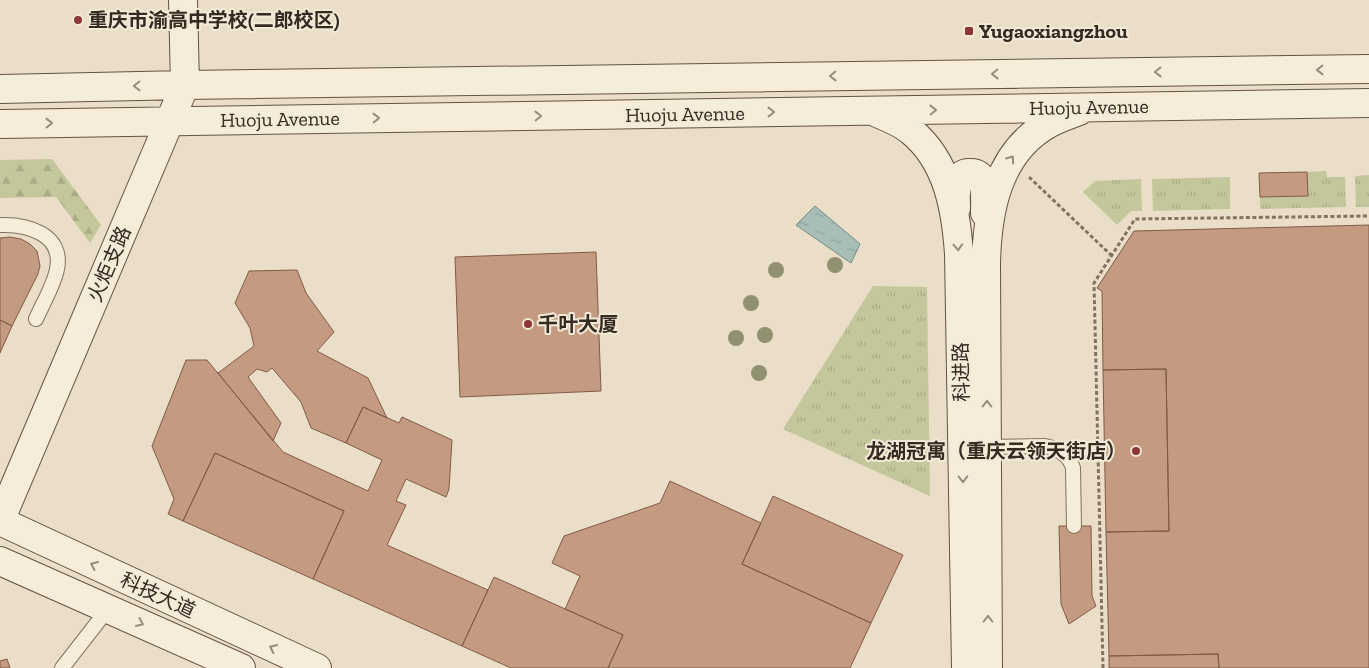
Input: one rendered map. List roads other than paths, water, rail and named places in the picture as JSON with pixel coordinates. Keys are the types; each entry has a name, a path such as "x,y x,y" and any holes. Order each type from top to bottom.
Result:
{"main road":[{"name":"火炬支路","path":"0,521 185,85 183,0"},
{"name":"Huoju Avenue","path":"0,89 1369,69"},
{"name":"Huoju Avenue","path":"0,124 1369,103"},
{"path":"986,240 997,185 1006,166 1018,148 1051,123 1089,107"},
{"name":"科进路","path":"873,111 911,130 921,140 939,167 947,184 955,216 959,254 966,668"},
{"path":"955,216 958,179 967,172 978,175 982,180 985,192 986,240 988,668"},
{"name":"科技大道","path":"0,521 312,666"},
{"name":"科技大道","path":"0,561 241,668"}],"lane":[{"path":"0,225 27,227 39,232 48,238 57,252 57,271 36,319"},
{"path":"987,447 1045,446 1054,448 1067,456 1072,462 1073,468 1074,526"},
{"path":"62,668 108,609"}],"water":[{"path":"815,206 860,244 851,263 796,225"}],"place":[{"name":"重庆市渝高中学校(二郎校区)","path":"78,20"},
{"name":"Yugaoxiangzhou","path":"969,31"},
{"name":"千叶大厦","path":"528,324"},
{"name":"龙湖冠寓（重庆云领天街店）","path":"1136,451"}]}
